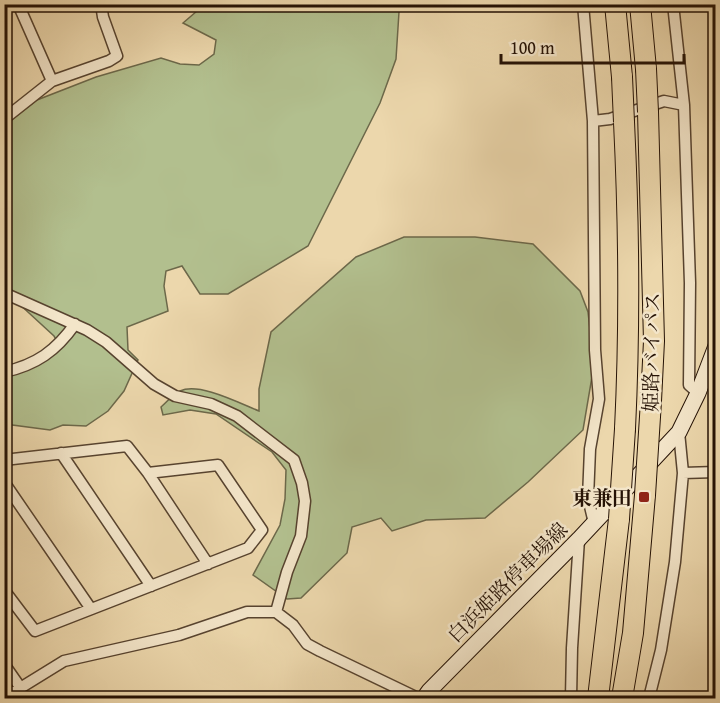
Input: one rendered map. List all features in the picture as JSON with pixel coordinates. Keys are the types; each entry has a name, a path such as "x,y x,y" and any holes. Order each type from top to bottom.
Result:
{"highway":[{"name":"姫路バイパス","path":"598,699 619,519 629,343 628,196 622,78 615,4"},
{"name":"姫路バイパス","path":"622,699 633,633 645,495 654,341 648,112 640,4"}],"main road":[{"name":"白浜姫路停車場線","path":"424,699 429,691 579,539 679,432 698,393 716,346"}],"street":[{"path":"18,4 52,81"},
{"path":"4,119 52,81 117,56 103,17 101,4"},
{"path":"583,4 593,121 595,350 599,399 590,449 588,498 594,523"},
{"path":"673,4 684,105 690,283 689,386 698,393"},
{"path":"593,121 610,119 664,101 684,105"},
{"path":"4,293 75,324 106,342 154,384 175,396 211,405 237,416 294,460 305,501 301,536 287,572 276,612"},
{"path":"4,372 26,367 47,354 66,337 75,324"},
{"path":"649,699 661,650 675,562 683,474 679,432"},
{"path":"4,460 127,446 148,473 208,564"},
{"path":"61,453 151,586"},
{"path":"4,590 36,631 248,548 262,530 218,465 148,473"},
{"path":"683,474 716,472"},
{"path":"4,482 91,609"},
{"path":"571,699 579,539"},
{"path":"4,698 64,661 179,635 247,612 276,612 293,625 307,644 418,699"},
{"path":"4,664 20,687"}],"green space":[{"path":"204,5 396,5 399,12 396,59 380,103 308,246 228,294 200,294 182,266 166,271 164,286 168,311 127,327 128,350 138,360 124,391 108,411 86,426 63,425 50,430 5,424 5,373 61,348 54,336 5,291 5,125 37,100 96,77 161,58 180,64 199,65 214,54 216,40 183,23"},
{"path":"404,237 475,237 533,244 580,291 588,312 594,365 583,430 528,482 485,518 426,520 392,531 381,518 352,527 347,553 301,598 287,599 253,575 280,525 285,499 286,470 272,452 216,414 190,410 163,415 161,407 180,391 198,389 259,411 259,389 271,332 356,257"}],"place":[{"name":"東兼田","path":"644,497"}]}
